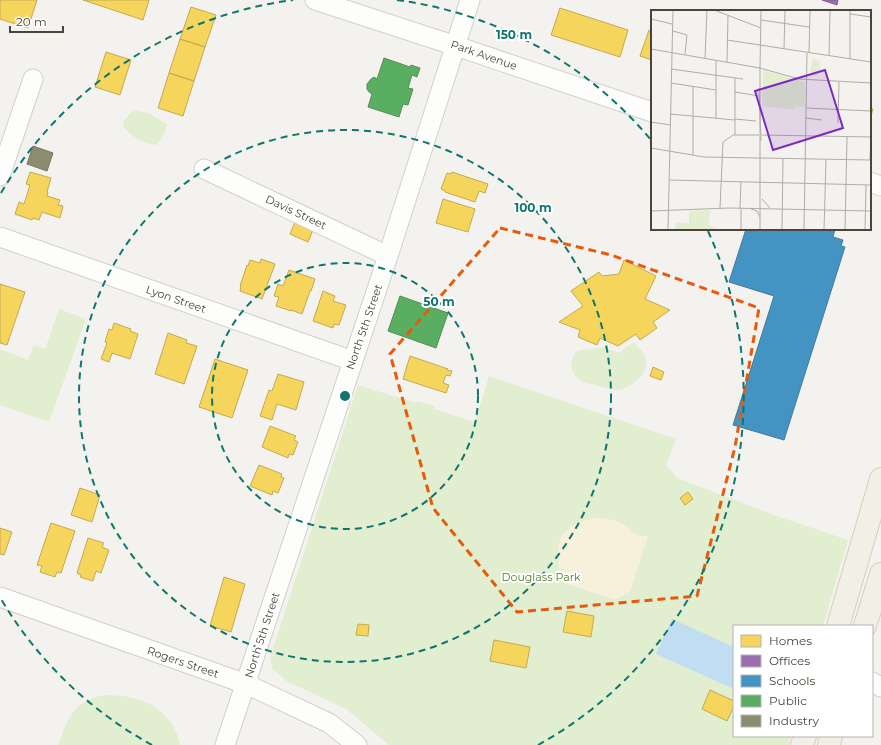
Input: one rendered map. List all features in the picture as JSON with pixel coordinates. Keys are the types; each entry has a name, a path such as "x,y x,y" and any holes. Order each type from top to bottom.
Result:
{"main road":[{"path":"838,625 881,479"},
{"path":"865,625 881,574"}],"street":[{"name":"Park Avenue","path":"315,0 651,112"},
{"name":"North 5th Street","path":"225,745 388,256 470,0"},
{"path":"0,176 33,79"},
{"name":"Davis Street","path":"204,169 388,256"},
{"path":"871,182 881,186"},
{"name":"Lyon Street","path":"0,237 353,361"},
{"name":"Rogers Street","path":"0,597 246,684 329,723 357,745"}],"highlighted area":[{"path":"500,228 611,255 759,308 735,447 697,596 517,612 433,508 390,354"}],"green space":[{"path":"134,110 149,113 167,124 166,130 156,145 146,143 138,139 123,127 124,120"},
{"path":"59,309 86,319 49,422 0,405 0,349 28,360 34,345 45,349"},
{"path":"634,342 642,352 646,364 643,373 639,378 625,388 615,390 584,382 578,378 572,370 571,363 577,351 604,347 619,353"},
{"name":"Douglass Park","path":"489,376 676,439 666,465 677,478 774,515 848,540 823,625 733,625 733,737 791,737 789,745 389,745 346,709 286,681 272,668 270,658 358,385 416,403 417,401 435,406 434,409 475,422"},
{"path":"104,695 129,697 152,705 162,712 170,721 176,732 180,745 58,745 73,712 85,702"}],"sand":[{"path":"596,518 616,521 640,536 648,536 630,592 615,600 564,583 559,565 558,550 563,535 567,530 579,522"}],"water":[{"path":"672,619 733,647 733,689 656,654"}],"building: Homes":[{"path":"0,0 37,0 28,28 0,19"},
{"path":"83,0 149,0 143,20"},
{"path":"191,7 216,15 205,47 180,39"},
{"path":"560,8 628,30 620,57 551,35"},
{"path":"649,30 651,31 651,60 640,56"},
{"path":"180,39 205,47 194,81 169,73"},
{"path":"106,52 131,60 120,95 95,87"},
{"path":"169,73 194,81 183,116 158,108"},
{"path":"30,172 51,178 47,196 60,200 58,205 63,206 60,218 42,212 39,220 33,218 32,220 15,214 19,202 24,204 30,185 26,184"},
{"path":"452,172 488,184 485,193 479,191 475,202 445,192 441,189 447,173 451,174"},
{"path":"443,199 475,209 468,232 436,223"},
{"path":"295,222 313,230 308,242 290,234"},
{"path":"261,259 275,264 262,299 240,291 240,286 250,260 260,263"},
{"path":"624,260 656,276 645,299 670,310 653,322 657,328 640,340 636,334 618,346 600,338 597,345 578,337 580,330 559,322 583,306 571,291 599,272 602,276 619,274"},
{"path":"289,270 315,279 302,314 276,306 279,297 274,296 278,284 283,286"},
{"path":"0,284 25,292 7,345 0,343"},
{"path":"323,291 335,296 333,301 346,305 339,325 334,324 333,328 313,321"},
{"path":"114,323 131,329 130,331 138,334 130,359 112,353 109,362 101,359 107,343 105,342 109,329 112,330"},
{"path":"168,333 187,340 186,343 197,346 184,384 155,374"},
{"path":"410,356 452,371 450,376 446,375 443,383 449,385 446,393 403,379"},
{"path":"215,359 248,370 232,418 199,407"},
{"path":"653,367 664,372 661,380 650,376"},
{"path":"278,374 304,382 296,410 277,404 272,420 260,416 269,390 272,391"},
{"path":"270,426 296,436 294,440 298,442 293,455 289,454 288,458 262,447"},
{"path":"259,465 282,474 281,477 284,478 278,493 273,491 272,495 250,486"},
{"path":"80,488 100,495 92,522 71,515"},
{"path":"688,492 693,499 685,505 680,498"},
{"path":"51,523 75,531 61,573 57,572 55,577 40,572 42,566 37,565"},
{"path":"0,528 12,532 4,555 0,554"},
{"path":"88,538 104,543 102,547 109,550 101,573 96,571 93,581 80,577 81,575 77,573"},
{"path":"224,577 245,584 231,632 210,626"},
{"path":"567,611 594,616 591,637 563,632"},
{"path":"358,624 369,625 368,636 356,635"},
{"path":"494,640 530,647 526,668 490,661"},
{"path":"710,690 733,701 733,708 727,721 702,709"}],"building: Offices":[{"path":"822,0 838,0 837,5"}],"building: Schools":[{"path":"746,230 835,230 833,237 843,240 841,246 845,247 784,440 733,425 774,296 729,282"}],"building: Public":[{"path":"384,58 410,67 411,65 420,68 417,77 412,75 408,88 413,89 408,105 403,104 399,117 368,107 372,94 367,89 367,84 374,77 377,79"},
{"path":"400,296 448,313 436,348 388,331"}],"building: Industry":[{"path":"33,146 53,153 47,171 27,164"}]}
